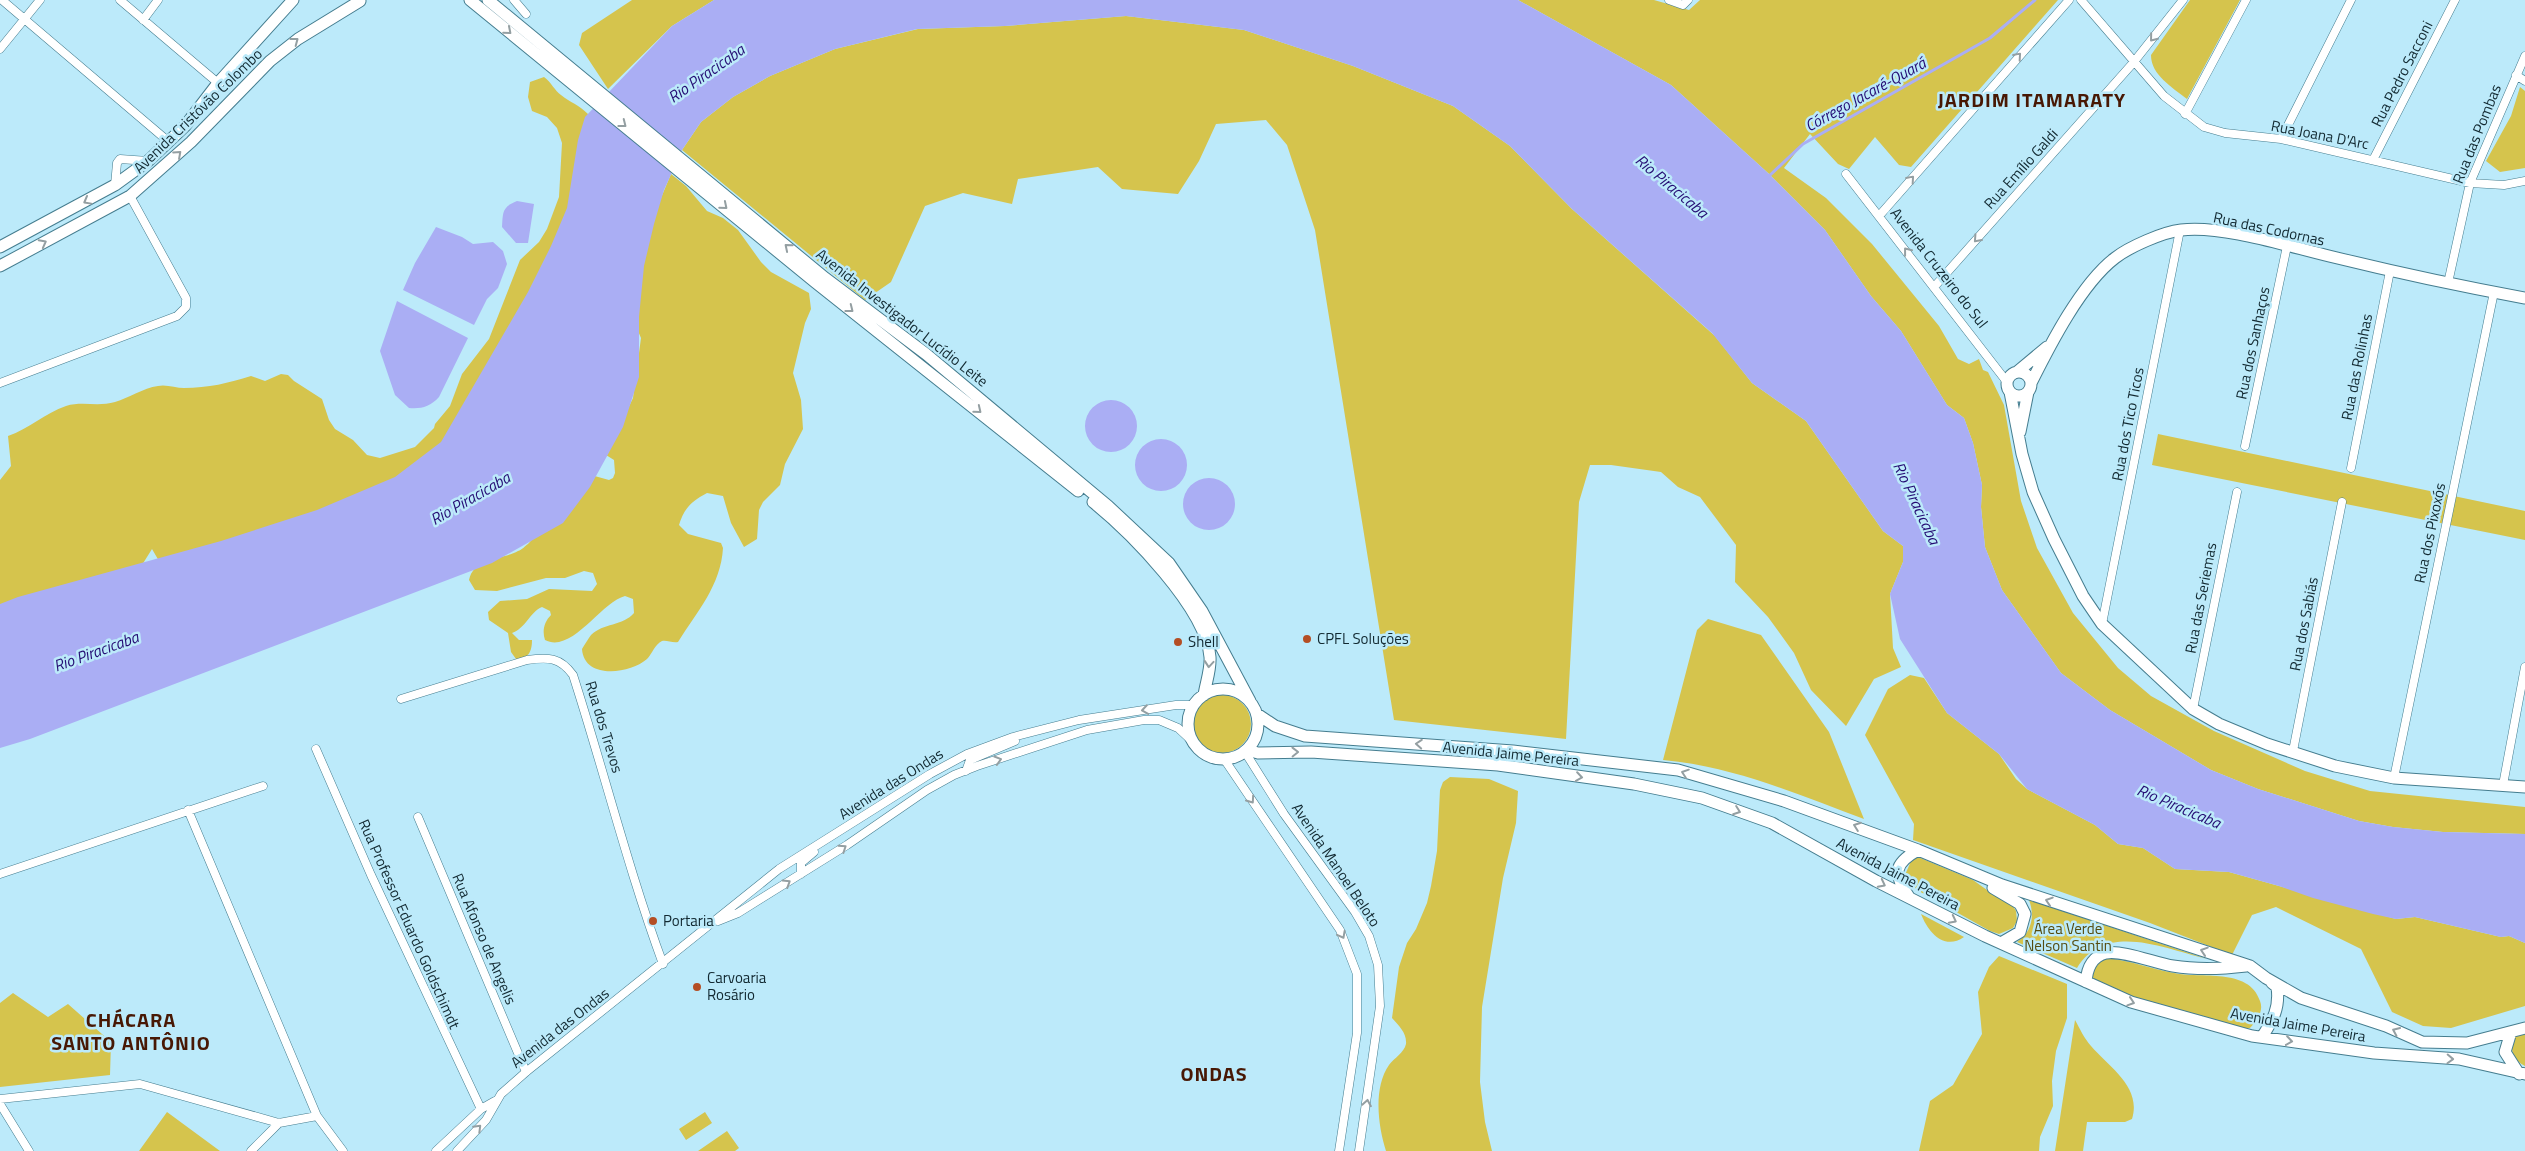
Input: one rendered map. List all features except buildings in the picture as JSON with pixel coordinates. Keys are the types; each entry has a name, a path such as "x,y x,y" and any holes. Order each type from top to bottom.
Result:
{"main road":[{"name":"Avenida Cristóvão Colombo","path":"0,247 116,185 148,161 169,142 218,83 293,0"},
{"name":"Avenida Cristóvão Colombo","path":"0,266 130,196 191,142 270,61 298,38 360,0"},
{"name":"Avenida Investigador Lucídio Leite","path":"470,0 825,278 926,354 1108,506 1169,563 1202,611 1250,701"},
{"name":"Avenida Investigador Lucídio Leite","path":"488,0 588,91"},
{"name":"Avenida Investigador Lucídio Leite","path":"688,170 815,282 1098,507 1142,549 1176,588 1202,628 1210,656 1204,695"},
{"name":"Rua das Codornas","path":"2029,388 2052,342 2085,293 2115,258 2144,242 2180,230 2234,234 2390,271 2525,298"},
{"name":"Rua das Codornas","path":"2017,372 2052,342"},
{"path":"2017,372 2026,374 2029,388 2018,396 2008,387 2012,374 2017,372"},
{"name":"Avenida Cruzeiro do Sul","path":"2008,387 2033,492 2083,596 2102,624 2193,709 2219,724 2267,744 2335,766 2394,778 2525,787"},
{"name":"Avenida Cruzeiro do Sul","path":"2019,438 2029,388"},
{"path":"1228,689 1242,694 1250,701 1257,714 1257,733 1246,751 1224,759 1211,757 1200,750 1192,740 1188,722 1194,705 1204,695 1213,690 1228,689"},
{"name":"Avenida Jaime Pereira","path":"1257,714 1276,726 1305,736 1513,751 1678,770 1784,801 1918,850 1973,874 2250,966 2266,978 2301,998 2386,1026 2422,1042 2467,1043 2525,1028"},
{"name":"Avenida Jaime Pereira","path":"1246,751 1258,753 1311,752 1498,765 1634,784 1702,798 1772,823 1910,898 2001,943 2131,1002 2262,1037 2374,1052 2459,1059 2523,1076"},
{"path":"1910,898 1898,881 1898,866 1905,857 1918,850"},
{"path":"1973,874 2020,904 2025,914 2020,932 2001,943"},
{"path":"2086,982 2087,971 2094,959 2104,954 2116,952 2210,970 2250,966"},
{"path":"2262,1037 2274,1017 2279,1002 2277,987 2266,978"},
{"path":"2511,1032 2505,1052 2523,1076"}],"street":[{"path":"2,0 22,19 169,142"},
{"path":"0,49 22,19 40,0"},
{"path":"120,0 218,83"},
{"path":"143,20 158,0"},
{"path":"514,0 526,14"},
{"path":"1669,0 1686,2"},
{"path":"1879,216 2069,0"},
{"name":"Rua Joana D'Arc","path":"2081,0 2133,63 2164,96 2204,127 2225,133 2281,140 2470,183 2504,185 2525,181"},
{"name":"Rua Emílio Galdi","path":"1935,286 2133,63 2183,0"},
{"path":"2185,114 2246,0"},
{"path":"2281,140 2350,0"},
{"name":"Rua Pedro Sacconi","path":"2373,160 2455,0"},
{"name":"Rua das Pombas","path":"2448,283 2470,183 2525,56"},
{"path":"2516,75 2525,81"},
{"path":"116,185 117,163 120,158 148,161"},
{"name":"Avenida Cruzeiro do Sul","path":"1846,174 1935,286 2008,387"},
{"path":"0,383 177,316 186,307 186,298 130,196"},
{"name":"Rua dos Tico Ticos","path":"2102,624 2180,230"},
{"name":"Rua dos Sanhaços","path":"2245,446 2287,246"},
{"name":"Rua das Rolinhas","path":"2351,468 2390,271"},
{"name":"Rua dos Pixoxós","path":"2394,778 2494,292"},
{"name":"Rua das Seriemas","path":"2193,709 2237,492"},
{"name":"Rua dos Sabiás","path":"2293,751 2342,502"},
{"name":"Rua dos Trevos","path":"401,699 527,660 547,657 561,661 568,668 573,675 646,918 663,964"},
{"path":"2502,785 2525,667"},
{"name":"Avenida das Ondas","path":"436,1151 445,1148 455,1134 481,1109 495,1101 526,1072 780,870 914,783 951,762 1025,734 1079,720 1176,705 1194,705"},
{"name":"Avenida das Ondas","path":"714,922 738,913 802,874 927,790 966,771 1087,730 1144,720 1159,720 1178,728 1192,740"},
{"path":"966,771 970,760 1014,741 1025,734"},
{"name":"Rua Professor Eduardo Goldschimdt","path":"316,749 371,875 481,1109"},
{"name":"Avenida Manoel Beloto","path":"1246,751 1284,814 1355,912 1369,936 1378,965 1380,1006 1359,1151"},
{"path":"1224,759 1340,930 1358,974 1357,1033 1339,1151"},
{"path":"0,874 264,786"},
{"path":"188,810 317,1116 343,1151"},
{"name":"Rua Afonso de Angelis","path":"418,817 470,944 526,1072"},
{"path":"802,874 801,862 836,834"},
{"path":"738,913 745,903 776,878 780,870"},
{"path":"0,1099 140,1084 279,1123 317,1116"},
{"name":"Avenida das Ondas","path":"457,1151 486,1120 495,1101"},
{"path":"0,1104 29,1151"},
{"path":"251,1151 279,1123"},
{"path":"455,1134 463,1144"}],"green space":[{"path":"632,0 714,0 672,26 608,89 579,45 582,33"},
{"path":"1518,0 1654,0 1689,10 1700,0 2058,0 1911,167 1899,165 1875,137 1849,169 1838,164 1810,134 1784,168 1826,198 1872,244 1939,326 1958,359 1969,364 1979,359 1983,370 1988,372 2004,405 2021,501 2037,548 2073,613 2118,668 2151,696 2214,731 2305,771 2370,791 2525,807 2525,834 2443,832 2393,827 2359,821 2258,789 2211,770 2110,710 2061,673 2002,590 1985,547 1981,507 1982,485 1973,443 1964,418 1947,405 1901,331 1871,296 1825,230 1768,173 1671,85"},
{"path":"2190,0 2240,0 2187,99 2158,75 2151,55"},
{"path":"1126,16 1244,30 1353,66 1453,106 1510,146 1572,209 1715,336 1752,383 1806,421 1883,531 1903,546 1903,562 1890,594 1893,648 1901,667 1874,679 1846,726 1811,690 1794,653 1768,617 1735,582 1736,545 1700,497 1678,487 1661,472 1611,465 1590,465 1579,502 1566,739 1394,720 1315,230 1287,145 1266,120 1216,124 1199,161 1178,194 1122,189 1098,167 1018,179 1012,204 963,193 925,206 891,282 865,300 682,150 701,122 733,97 770,76 835,49 918,29 1005,26"},
{"path":"544,77 559,93 588,114 583,211 423,483 159,561 152,549 142,565 0,625 0,480 11,466 8,436 58,409 72,405 115,402 152,387 202,387 251,376 265,381 281,374 288,375 322,399 329,420 335,429 353,440 367,455 380,458 415,447 434,428 435,424 450,406 462,374 489,339 520,260 539,242 547,229 559,197 562,143 557,128 547,117 532,111 528,97 530,82"},
{"path":"2520,87 2525,91 2525,168 2500,172 2486,161 2511,116"},
{"path":"671,174 686,186 707,211 723,218 738,230 761,262 771,272 809,293 811,309 805,323 793,373 801,400 803,429 785,464 780,485 763,502 759,510 757,539 744,547 731,523 723,496 707,493 693,502 683,514 679,525 688,534 721,543 723,548 718,574 713,586 678,642 662,641 657,644 647,659 630,668 609,671 599,670 591,666 585,659 582,649 591,635 601,628 624,620 634,613 633,599 625,596 606,607 576,634 566,640 555,642 545,640 544,637 544,627 551,615 550,611 542,607 538,609 521,628 512,633 519,640 532,640 529,654 524,658 516,659 511,652 508,633 489,620 488,612 500,601 527,599 549,589 592,591 597,584 593,573 584,571 565,578 546,578 497,591 475,590 469,580 472,573 482,563 512,554 528,544 591,475 609,480 613,478 615,473 614,460 606,455 633,398 641,338 638,331 637,255"},
{"path":"2158,434 2525,511 2525,540 2152,465"},
{"path":"1708,619 1761,635 1829,732 1864,819 1790,791 1740,775 1715,768 1663,760 1697,630"},
{"path":"1910,675 1924,678 1947,713 1999,754 2016,779 2027,789 2095,825 2118,844 2143,848 2175,869 2229,872 2396,919 2415,917 2501,937 2509,936 2525,943 2525,1006 2451,1028 2423,1026 2392,1012 2361,949 2276,907 2252,915 2232,955 2150,923 1913,840 1914,824 1865,735 1888,689"},
{"path":"1216,695 1228,695 1243,703 1251,718 1251,730 1243,745 1228,753 1216,753 1201,745 1193,730 1193,718 1201,703"},
{"path":"1450,777 1489,779 1518,791 1516,823 1503,878 1482,1007 1480,1082 1485,1122 1492,1151 1386,1151 1379,1119 1381,1085 1389,1065 1401,1053 1406,1044 1404,1033 1392,1018 1399,967 1407,943 1416,929 1427,903 1437,851 1440,790 1443,782"},
{"path":"1918,857 1973,880 1994,895 2011,903 2016,911 2017,921 2013,928 1999,934 1990,931 1917,890 1905,875 1911,861"},
{"name":"Área Verde Nelson Santin","path":"2029,900 2207,959 2155,945 2120,942 2104,945 2089,954 2077,968 2017,942 2029,929 2031,923 2032,912"},
{"path":"1921,914 1964,937 1957,941 1943,941 1932,933"},
{"path":"1999,956 2067,984 2067,1018 2056,1051 2052,1081 2053,1106 2040,1137 2039,1151 1919,1151 1930,1101 1953,1085 1982,1034 1978,992 1989,967"},
{"path":"2106,958 2185,975 2235,979 2246,983 2254,990 2260,1001 2260,1012 2250,1028 2235,1028 2175,1012 2098,984 2090,974 2098,962"},
{"path":"13,993 48,1017 68,1004 111,1042 110,1075 0,1087 0,1003"},
{"path":"2075,1020 2089,1043 2122,1078 2132,1097 2134,1108 2132,1119 2125,1122 2087,1122 2083,1151 2055,1151"},
{"path":"2525,1028 2525,1066 2515,1058 2512,1039"},
{"path":"167,1112 220,1151 139,1151"},
{"path":"705,1112 712,1123 686,1140 679,1129"},
{"path":"727,1131 739,1148 735,1151 698,1151"}],"water":[{"name":"Rio Piracicaba","path":"714,0 1518,0 1671,85 1768,173 1825,230 1871,296 1901,331 1947,405 1964,418 1973,443 1982,485 1981,507 1985,547 2002,590 2061,673 2110,710 2211,770 2258,789 2359,821 2393,827 2443,832 2525,834 2525,943 2509,936 2501,937 2415,917 2396,919 2373,914 2229,872 2175,869 2143,848 2118,844 2095,825 2027,789 1999,754 1947,713 1900,639 1890,594 1903,562 1903,546 1883,531 1806,421 1752,383 1712,333 1572,209 1510,146 1453,106 1353,66 1244,30 1126,16 1005,26 917,29 835,49 770,76 733,97 701,122 682,150 664,190 644,266 639,317 639,377 623,427 590,487 563,523 492,563 30,739 0,748 0,604 18,597 221,541 317,510 395,477 441,442 528,292 551,246 567,208 578,140 585,117 672,26"},
{"path":"517,201 534,204 528,243 516,243 502,227 504,211 508,205"},
{"path":"436,227 462,237 473,244 493,242 503,251 507,264 498,288 487,299 474,325 403,290 415,263"},
{"path":"397,301 468,338 439,397 429,405 421,408 409,408 395,395 380,351"},
{"path":"1111,400 1121,402 1129,408 1135,416 1137,426 1135,436 1129,444 1121,450 1111,452 1101,450 1093,444 1087,436 1085,426 1087,416 1093,408 1101,402"},
{"path":"1161,439 1171,441 1179,447 1185,455 1187,465 1185,475 1179,483 1171,489 1161,491 1151,489 1143,483 1137,475 1135,465 1137,455 1143,447 1151,441"},
{"path":"1209,478 1219,480 1227,486 1233,494 1235,504 1233,514 1227,522 1219,528 1209,530 1199,528 1191,522 1185,514 1183,504 1185,494 1191,486 1199,480"}],"waterway":[{"name":"Córrego Jacaré-Quará","path":"1768,177 1803,144 1990,38 2035,0"}],"place":[{"name":"CPFL Soluções","path":"1307,639"},
{"name":"Shell","path":"1178,642"},
{"name":"Portaria","path":"653,921"},
{"name":"Carvoaria Rosário","path":"697,987"}],"district":[{"name":"JARDIM ITAMARATY","path":"2032,100"},
{"name":"CHÁCARA SANTO ANTÔNIO","path":"131,1032"},
{"name":"ONDAS","path":"1214,1074"}]}
